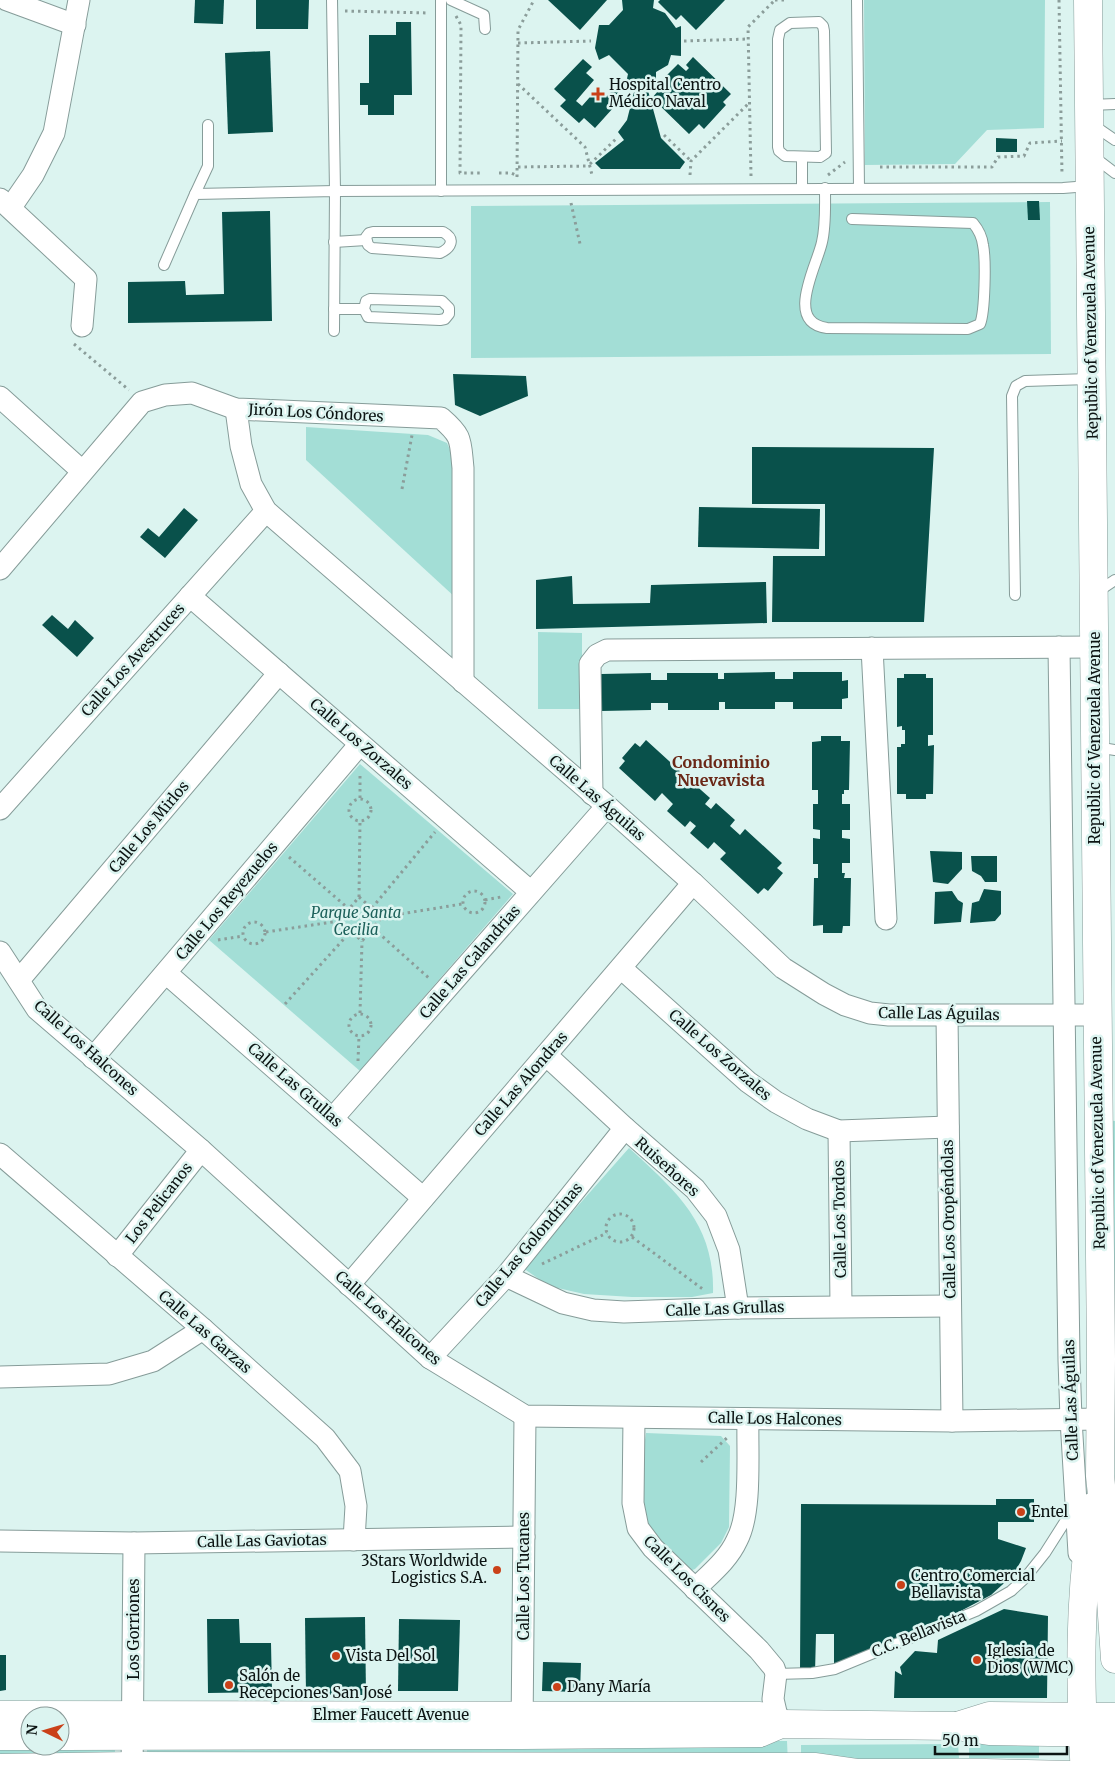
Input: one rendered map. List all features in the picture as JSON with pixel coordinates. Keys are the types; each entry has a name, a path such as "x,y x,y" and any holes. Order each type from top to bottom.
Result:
{"main road":[{"name":"Republic of Venezuela Avenue","path":"1085,1775 1082,1605 1087,1550 1100,1476 1105,1354 1102,1063 1097,1015 1105,748 1094,647 1104,587 1092,379 1076,187 1089,154 1097,110 1088,0"},
{"name":"Republic of Venezuela Avenue","path":"1100,1476 1112,1568 1115,1659"},
{"name":"Elmer Faucett Avenue","path":"0,1714 133,1726 522,1726 760,1733 781,1724 956,1726 989,1731 1083,1723 1115,1716"},
{"name":"Elmer Faucett Avenue","path":"1083,1723 1115,1733"},
{"path":"1083,1723 1115,1762"},
{"name":"Elmer Faucett Avenue","path":"70,1735 133,1726"},
{"path":"0,1736 20,1736"},
{"path":"0,1768 132,1771 816,1767 851,1774 985,1772 1115,1776"}],"street":[{"path":"7,0 75,25"},
{"path":"77,334 86,278 5,203 33,175 54,133 79,0"},
{"name":"Jirón Los Cóndores","path":"142,402 165,395 192,393 236,409 441,418 460,438 463,468 463,682"},
{"path":"0,396 82,471"},
{"path":"0,569 142,402"},
{"name":"Calle Las Águilas","path":"236,409 240,446 251,484 266,511 600,800 693,883 783,968 838,1002 870,1013 947,1016 1097,1015"},
{"name":"Calle Los Avestruces","path":"0,809 266,511"},
{"name":"Calle Los Zorzales","path":"190,596 531,892"},
{"name":"Calle Las Águilas","path":"1059,647 1071,1419 1082,1605"},
{"path":"600,800 590,664 597,655 607,650 1094,647"},
{"path":"872,648 886,919"},
{"name":"Calle Los Mirlos","path":"19,980 279,673"},
{"name":"Calle Los Reyezuelos","path":"93,1058 360,744"},
{"name":"Calle Las Calandrias","path":"333,1118 531,892 600,800"},
{"name":"Calle Las Alondras","path":"349,1285 693,883"},
{"name":"Calle Los Halcones","path":"0,952 37,1009 201,1150 430,1358 525,1416 952,1421 1071,1419 1103,1405"},
{"name":"Calle Los Zorzales","path":"621,968 748,1082 776,1102 806,1119 839,1131 948,1127"},
{"name":"Calle Las Grullas","path":"166,973 423,1198"},
{"name":"Calle Los Oropéndolas","path":"947,1016 952,1421"},
{"name":"Ruiseñores","path":"546,1055 695,1189 716,1216 729,1250 734,1308"},
{"name":"Calle Las Golondrinas","path":"430,1358 509,1277 625,1128"},
{"name":"Calle Los Tordos","path":"839,1131 841,1306"},
{"name":"Los Pelicanos","path":"117,1256 201,1150"},
{"name":"Calle Las Garzas","path":"0,1154 203,1329 325,1438 350,1471 356,1506 354,1540"},
{"name":"Calle Las Grullas","path":"509,1277 563,1303 593,1310 624,1312 841,1306 950,1306"},
{"path":"0,1376 109,1374 153,1361 203,1329"},
{"name":"Calle Los Tucanes","path":"522,1726 525,1416"},
{"name":"Calle Los Cisnes","path":"634,1418 633,1503 638,1528 654,1548 763,1654 774,1668 776,1674"},
{"path":"695,1589 728,1555 738,1540 744,1523 748,1419"},
{"name":"Calle Las Gaviotas","path":"0,1541 134,1543 524,1537"},
{"name":"Los Gorriones","path":"132,1771 134,1543"},
{"path":"776,1674 773,1700 781,1724"}],"lane":[{"path":"332,0 335,191 334,331"},
{"path":"441,0 441,191"},
{"path":"451,0 484,15 485,29"},
{"path":"857,0 858,188"},
{"path":"819,22 823,26 824,31 827,149 824,156 802,157 785,156 779,151 778,39 780,30 790,23 819,22"},
{"path":"1097,110 1115,140"},
{"path":"164,265 208,166 208,125"},
{"path":"1089,154 1115,173"},
{"path":"802,157 802,188"},
{"path":"195,194 335,191 1076,187"},
{"path":"825,188 825,217 822,243 805,301 806,312 815,325 827,328 968,329 980,324 984,311 983,245 977,228 973,223 852,219"},
{"path":"373,232 443,232 449,234 451,240 447,250 440,253 372,248 366,240 369,233 373,232"},
{"path":"334,242 366,240"},
{"path":"370,299 442,301 449,308 449,314 445,320 368,317 364,309 366,301 370,299"},
{"path":"334,309 364,309"},
{"path":"1014,595 1012,396 1016,386 1025,381 1092,379"},
{"name":"C.C. Bellavista","path":"776,1674 803,1674 835,1669 976,1611 1011,1591 1025,1578 1045,1553 1076,1504"}],"path":[{"path":"517,190 518,30 534,0"},
{"path":"752,189 748,27 775,0 787,0"},
{"path":"1059,0 1062,141 1076,187"},
{"path":"332,11 440,14"},
{"path":"461,25 460,173 482,173"},
{"path":"684,41 748,39"},
{"path":"518,43 591,41"},
{"path":"518,84 585,148 592,175"},
{"path":"690,175 691,161 750,102"},
{"path":"664,135 691,161"},
{"path":"518,167 590,165 618,137"},
{"path":"880,167 992,167 998,157 1024,156 1030,143 1062,141"},
{"path":"820,176 827,176 849,158"},
{"path":"569,190 580,244"},
{"path":"77,334 142,402"},
{"path":"402,489 415,418"},
{"path":"363,798 371,806 372,813 367,819 360,821 351,816 349,808 353,801 363,798"},
{"path":"372,908 446,819"},
{"path":"266,932 339,920 349,909 359,897 360,821"},
{"path":"274,844 349,909"},
{"path":"470,891 480,892 484,898 484,905 477,913 470,912 462,904 464,896 470,891"},
{"path":"359,897 382,917"},
{"path":"360,1014 362,941 382,917 462,904"},
{"path":"339,920 362,941"},
{"path":"250,923 261,924 266,932 264,940 258,944 247,942 243,936 244,928 250,923"},
{"path":"372,928 444,991"},
{"path":"285,1004 351,932"},
{"path":"212,941 243,936"},
{"path":"355,1014 369,1018 371,1025 369,1032 359,1036 352,1033 348,1027 350,1019 355,1014"},
{"path":"358,1068 359,1036"},
{"path":"621,1214 629,1217 634,1224 632,1237 621,1243 612,1240 607,1233 606,1228 612,1216 621,1214"},
{"path":"509,1277 607,1233"},
{"path":"632,1237 734,1308"},
{"path":"701,1462 748,1419"}],"green space":[{"path":"864,0 1045,0 1044,128 987,130 955,164 865,165"},
{"path":"1050,202 1051,354 471,358 471,206"},
{"path":"306,427 428,435 447,443 455,462 456,598 306,460"},
{"path":"538,632 582,633 582,709 538,709"},
{"name":"Parque Santa Cecilia","path":"360,764 513,894 360,1071 209,940"},
{"path":"1107,1120 1115,1121 1115,1331 1109,1337"},
{"path":"629,1148 677,1195 700,1228 712,1269 713,1293 692,1297 632,1297 584,1294 549,1286 523,1268"},
{"path":"646,1433 721,1436 730,1446 729,1527 721,1543 695,1569 687,1572 645,1525 639,1491"},
{"path":"161,1741 787,1741 788,1765 147,1758 147,1750"},
{"path":"0,1742 20,1745 20,1756 70,1756 70,1745 115,1742 115,1764 0,1764"},
{"path":"969,1743 1039,1743 1039,1758 969,1758"},
{"path":"958,1744 959,1758 801,1763 801,1745"}],"building":[{"path":"195,0 224,0 223,24 194,23"},
{"path":"256,0 309,0 308,29 256,29"},
{"path":"548,0 607,0 580,30"},
{"path":"622,0 654,0 653,8 665,13 676,28 681,26 681,56 671,55 668,65 656,72 656,82 635,85 626,83 628,74 609,55 599,60 595,48 599,25 609,25 623,10"},
{"path":"660,0 725,0 696,30 681,15 676,20 658,2"},
{"path":"396,22 411,22 412,95 394,95 394,115 368,115 368,105 360,105 360,83 369,83 369,35 396,35"},
{"path":"270,51 273,132 228,134 225,53"},
{"path":"693,57 731,94 723,102 726,105 704,129 699,124 689,134 652,98 659,90 663,93 670,86 663,79 678,64 686,71 689,68 686,65"},
{"path":"583,59 592,67 586,73 594,80 576,101 582,106 597,89 606,97 614,89 623,97 595,128 584,118 579,123 560,106 566,100 554,89"},
{"path":"647,87 661,138 685,162 680,169 601,169 595,163 624,140 618,132 627,120 635,88"},
{"path":"996,138 1017,139 1017,152 996,152"},
{"path":"1027,201 1039,201 1040,220 1028,220"},
{"path":"270,211 272,321 128,323 128,282 185,281 186,295 224,294 222,212"},
{"path":"453,374 526,376 528,396 480,416 455,405"},
{"path":"752,447 934,448 924,622 772,622 773,556 825,556 825,504 752,504"},
{"path":"699,507 820,509 819,549 698,547"},
{"path":"184,508 198,520 165,558 140,537 148,528 159,537"},
{"path":"572,576 573,604 650,603 651,585 766,582 767,623 536,629 536,580"},
{"path":"52,615 68,629 75,620 94,638 77,657 42,625"},
{"path":"775,672 775,679 793,679 793,672 842,672 842,681 848,680 848,698 842,699 842,709 793,709 793,702 775,702 775,709 725,709 725,702 719,702 719,710 668,710 668,703 651,703 651,710 601,711 601,674 651,673 651,680 667,680 667,673 718,673 718,679 724,679 724,673"},
{"path":"904,674 926,674 926,678 933,678 933,735 928,735 928,746 934,745 933,794 926,794 926,799 906,799 906,794 897,794 897,747 905,744 905,730 902,730 902,726 897,727 897,678 904,678"},
{"path":"821,736 841,736 841,741 850,741 849,790 844,790 844,794 842,794 842,804 850,804 850,830 842,830 842,838 850,839 850,863 842,863 842,873 845,873 844,878 851,878 850,926 843,926 842,933 823,933 823,925 813,926 814,878 818,878 818,864 813,864 813,838 820,839 820,830 813,829 813,804 818,804 818,790 812,790 812,742 821,741"},
{"path":"646,740 680,771 676,776 688,787 692,782 710,798 705,804 711,809 716,803 735,820 730,826 740,835 745,829 782,863 777,868 783,873 768,891 764,888 758,894 720,859 726,853 714,842 708,849 690,833 696,826 690,821 685,827 667,811 673,804 662,793 655,801 619,768 625,761 622,758 635,743 640,747"},
{"path":"930,851 962,852 962,869 948,884 933,882"},
{"path":"971,856 997,856 997,882 985,882 981,876 972,871"},
{"path":"984,889 1001,891 1001,914 995,921 970,923 972,903 979,901"},
{"path":"952,891 958,900 963,903 961,922 934,924 935,892"},
{"name":"Centro Comercial Bellavista","path":"996,1499 1034,1499 1034,1522 998,1522 998,1539 1026,1548 1013,1575 991,1595 955,1614 834,1667 834,1634 816,1634 815,1673 800,1672 801,1504 996,1505"},
{"name":"Iglesia de Dios (WMC)","path":"1004,1609 1048,1616 1047,1698 894,1698 895,1671 902,1675 900,1667 915,1651 937,1653 938,1640"},
{"name":"Vista Del Sol","path":"365,1617 366,1695 306,1695 305,1618"},
{"path":"207,1619 239,1619 240,1643 271,1643 272,1692 208,1693"},
{"path":"399,1619 460,1620 458,1691 398,1691"},
{"path":"0,1655 6,1655 6,1690 0,1691"},
{"path":"543,1662 581,1663 580,1692 542,1691"}],"place":[{"name":"Hospital Centro Médico Naval","path":"598,94"},
{"name":"Entel","path":"1021,1512"},
{"name":"3Stars Worldwide Logistics S.A.","path":"497,1570"},
{"name":"Centro Comercial Bellavista","path":"901,1585"},
{"name":"Vista Del Sol","path":"336,1656"},
{"name":"Iglesia de Dios (WMC)","path":"977,1660"},
{"name":"Salón de Recepciones San José","path":"229,1685"},
{"name":"Dany María","path":"557,1687"}],"district":[{"name":"Condominio Nuevavista","path":"721,771"}]}
